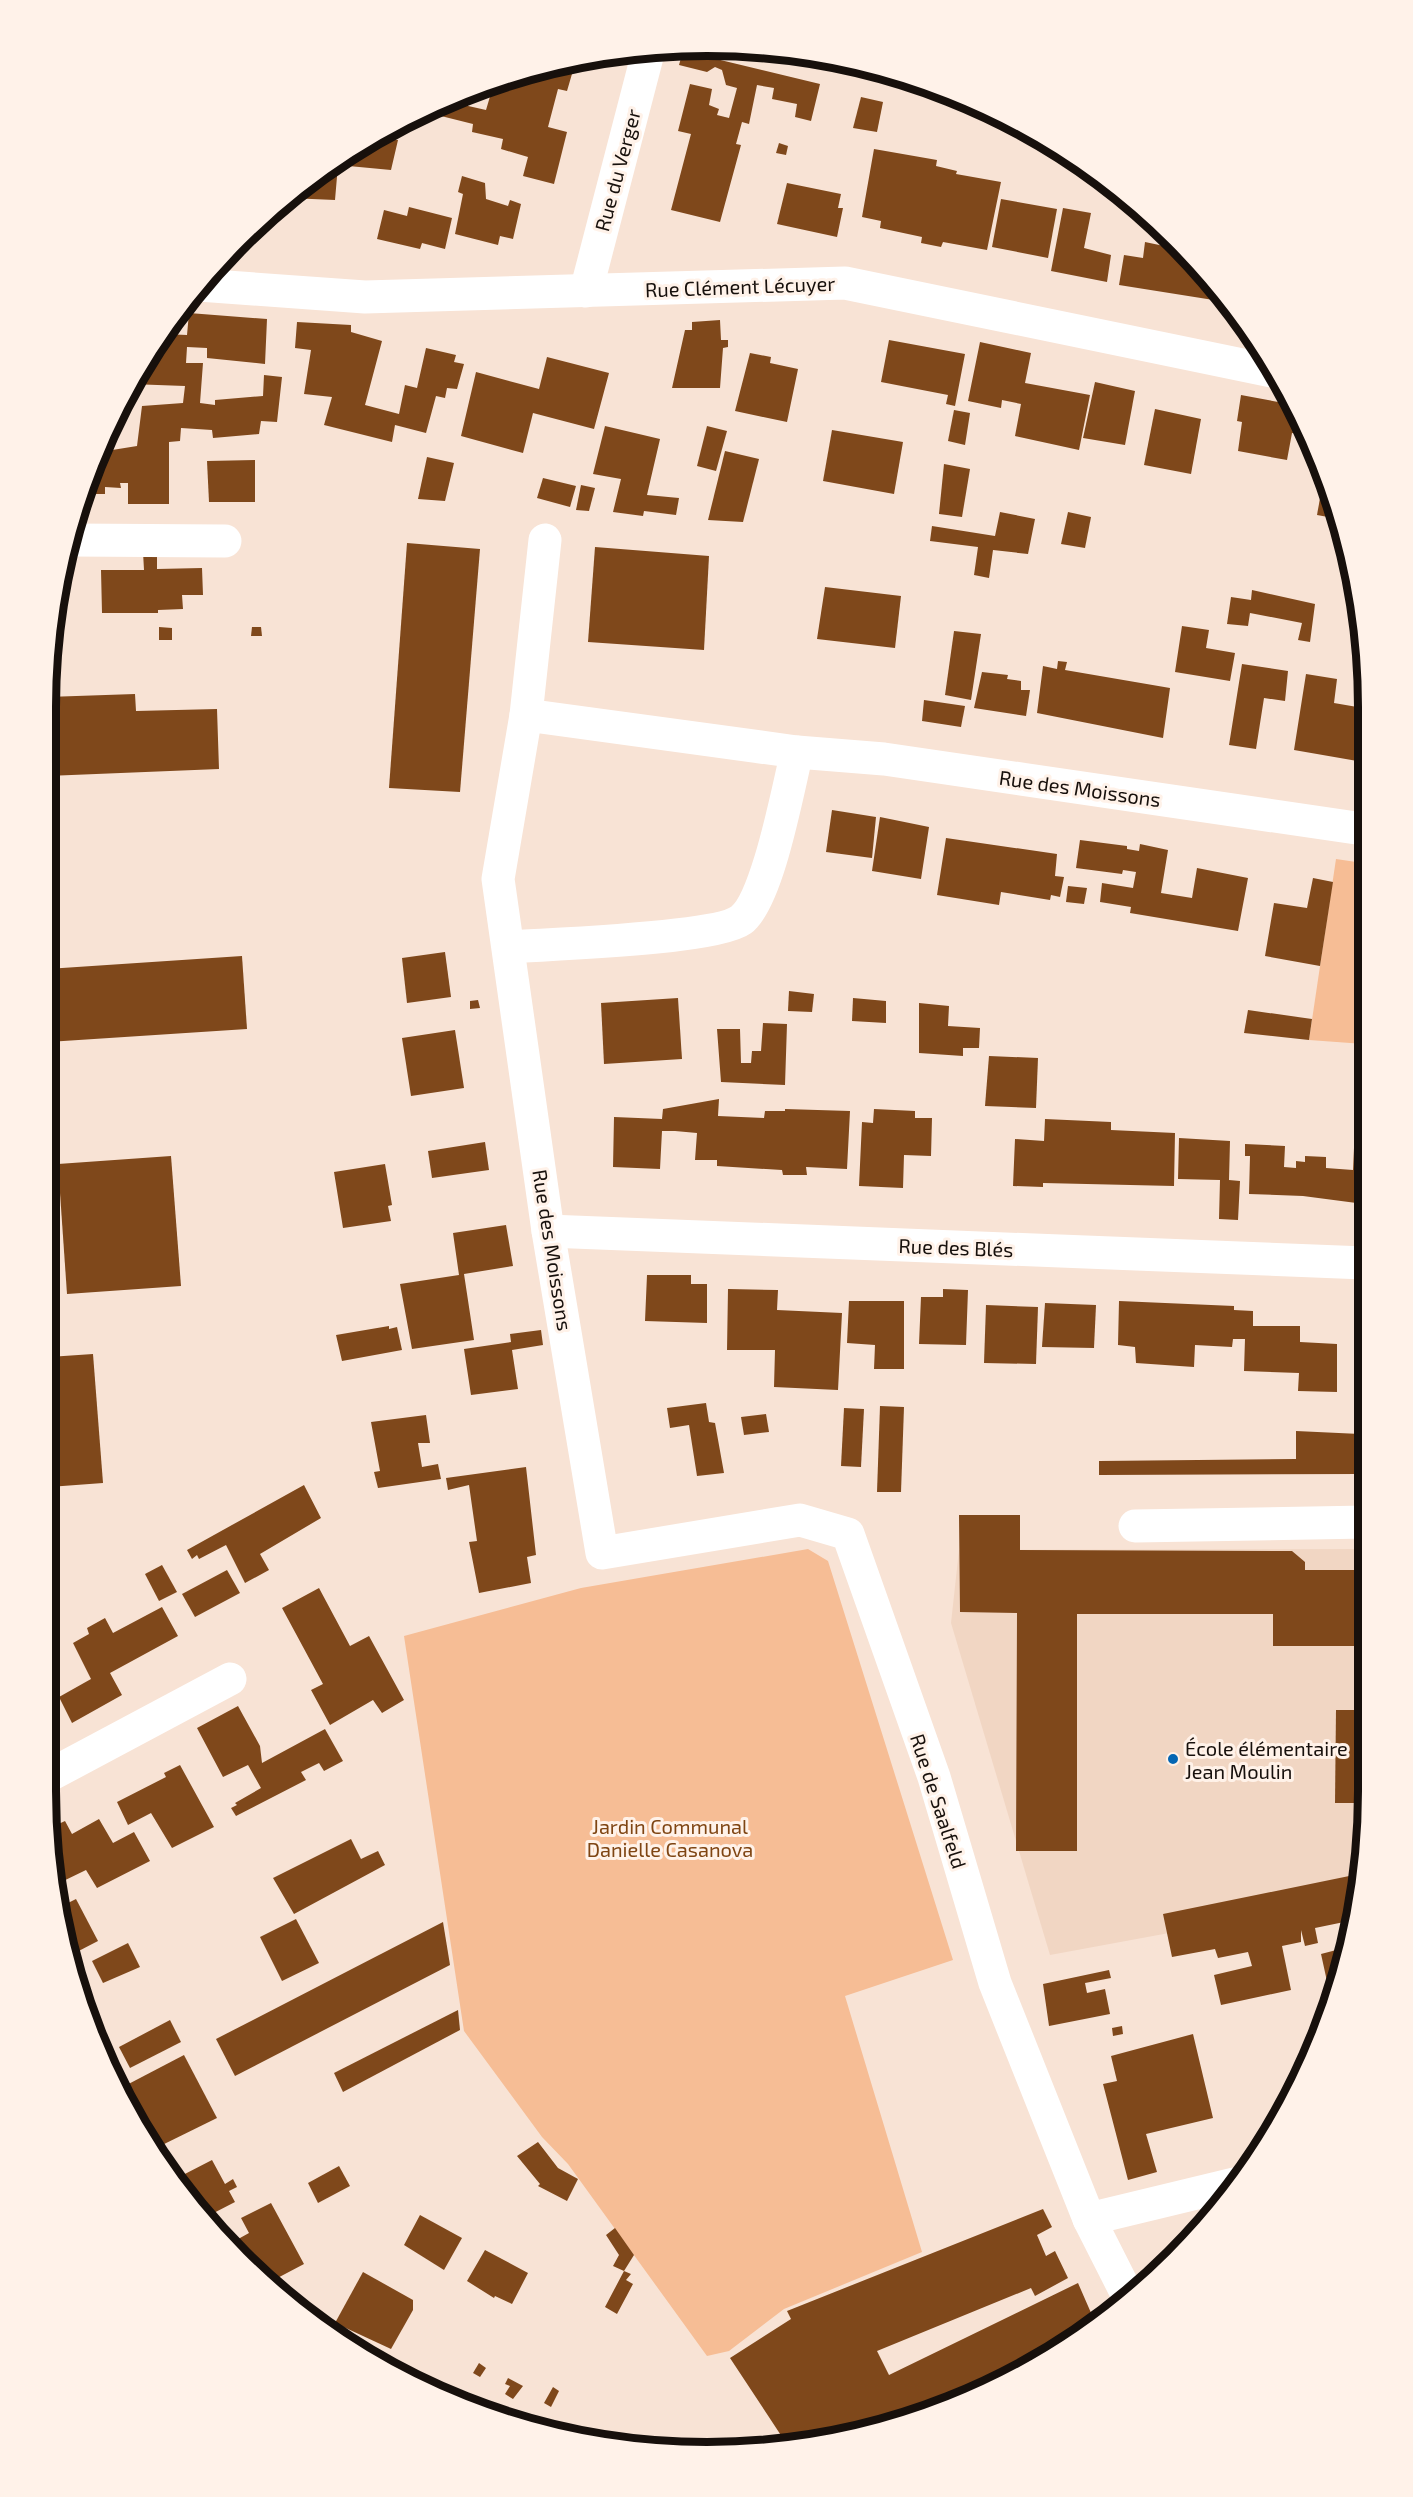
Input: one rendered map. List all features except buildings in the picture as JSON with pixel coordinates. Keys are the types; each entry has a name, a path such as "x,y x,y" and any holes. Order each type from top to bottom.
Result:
{"street":[{"name":"Rue du Verger","path":"586,291 646,59"},
{"name":"Rue Clément Lécuyer","path":"210,286 365,297 845,283 1263,369"},
{"path":"78,540 225,541"},
{"name":"Rue des Moissons","path":"546,540 526,715 498,879 548,1231 602,1553"},
{"name":"Rue des Moissons","path":"526,715 797,752 884,759 1358,828"},
{"path":"509,947 710,931 741,920 764,886 797,752"},
{"name":"Rue des Blés","path":"548,1231 1358,1263"},
{"name":"Rue de Saalfeld","path":"602,1553 800,1520 848,1534 934,1777 995,1983 1089,2219 1125,2289"},
{"path":"1135,1526 1358,1522"},
{"path":"56,1772 230,1678"},
{"path":"1089,2219 1223,2187"}],"shaded area":[{"name":"École élémentaire Jean Moulin","path":"1358,1549 1358,1790 1356,1833 1348,1900 1050,1955 951,1623 959,1550"}],"green space":[{"path":"1336,859 1358,862 1358,1044 1309,1040"},
{"name":"Jardin Communal Danielle Casanova","path":"808,1549 828,1561 953,1960 845,1996 922,2252 784,2309 729,2351 707,2356 568,2164 542,2137 464,2031 404,1636 581,1588"}],"place":[{"name":"École élémentaire Jean Moulin","path":"1173,1759"}]}
